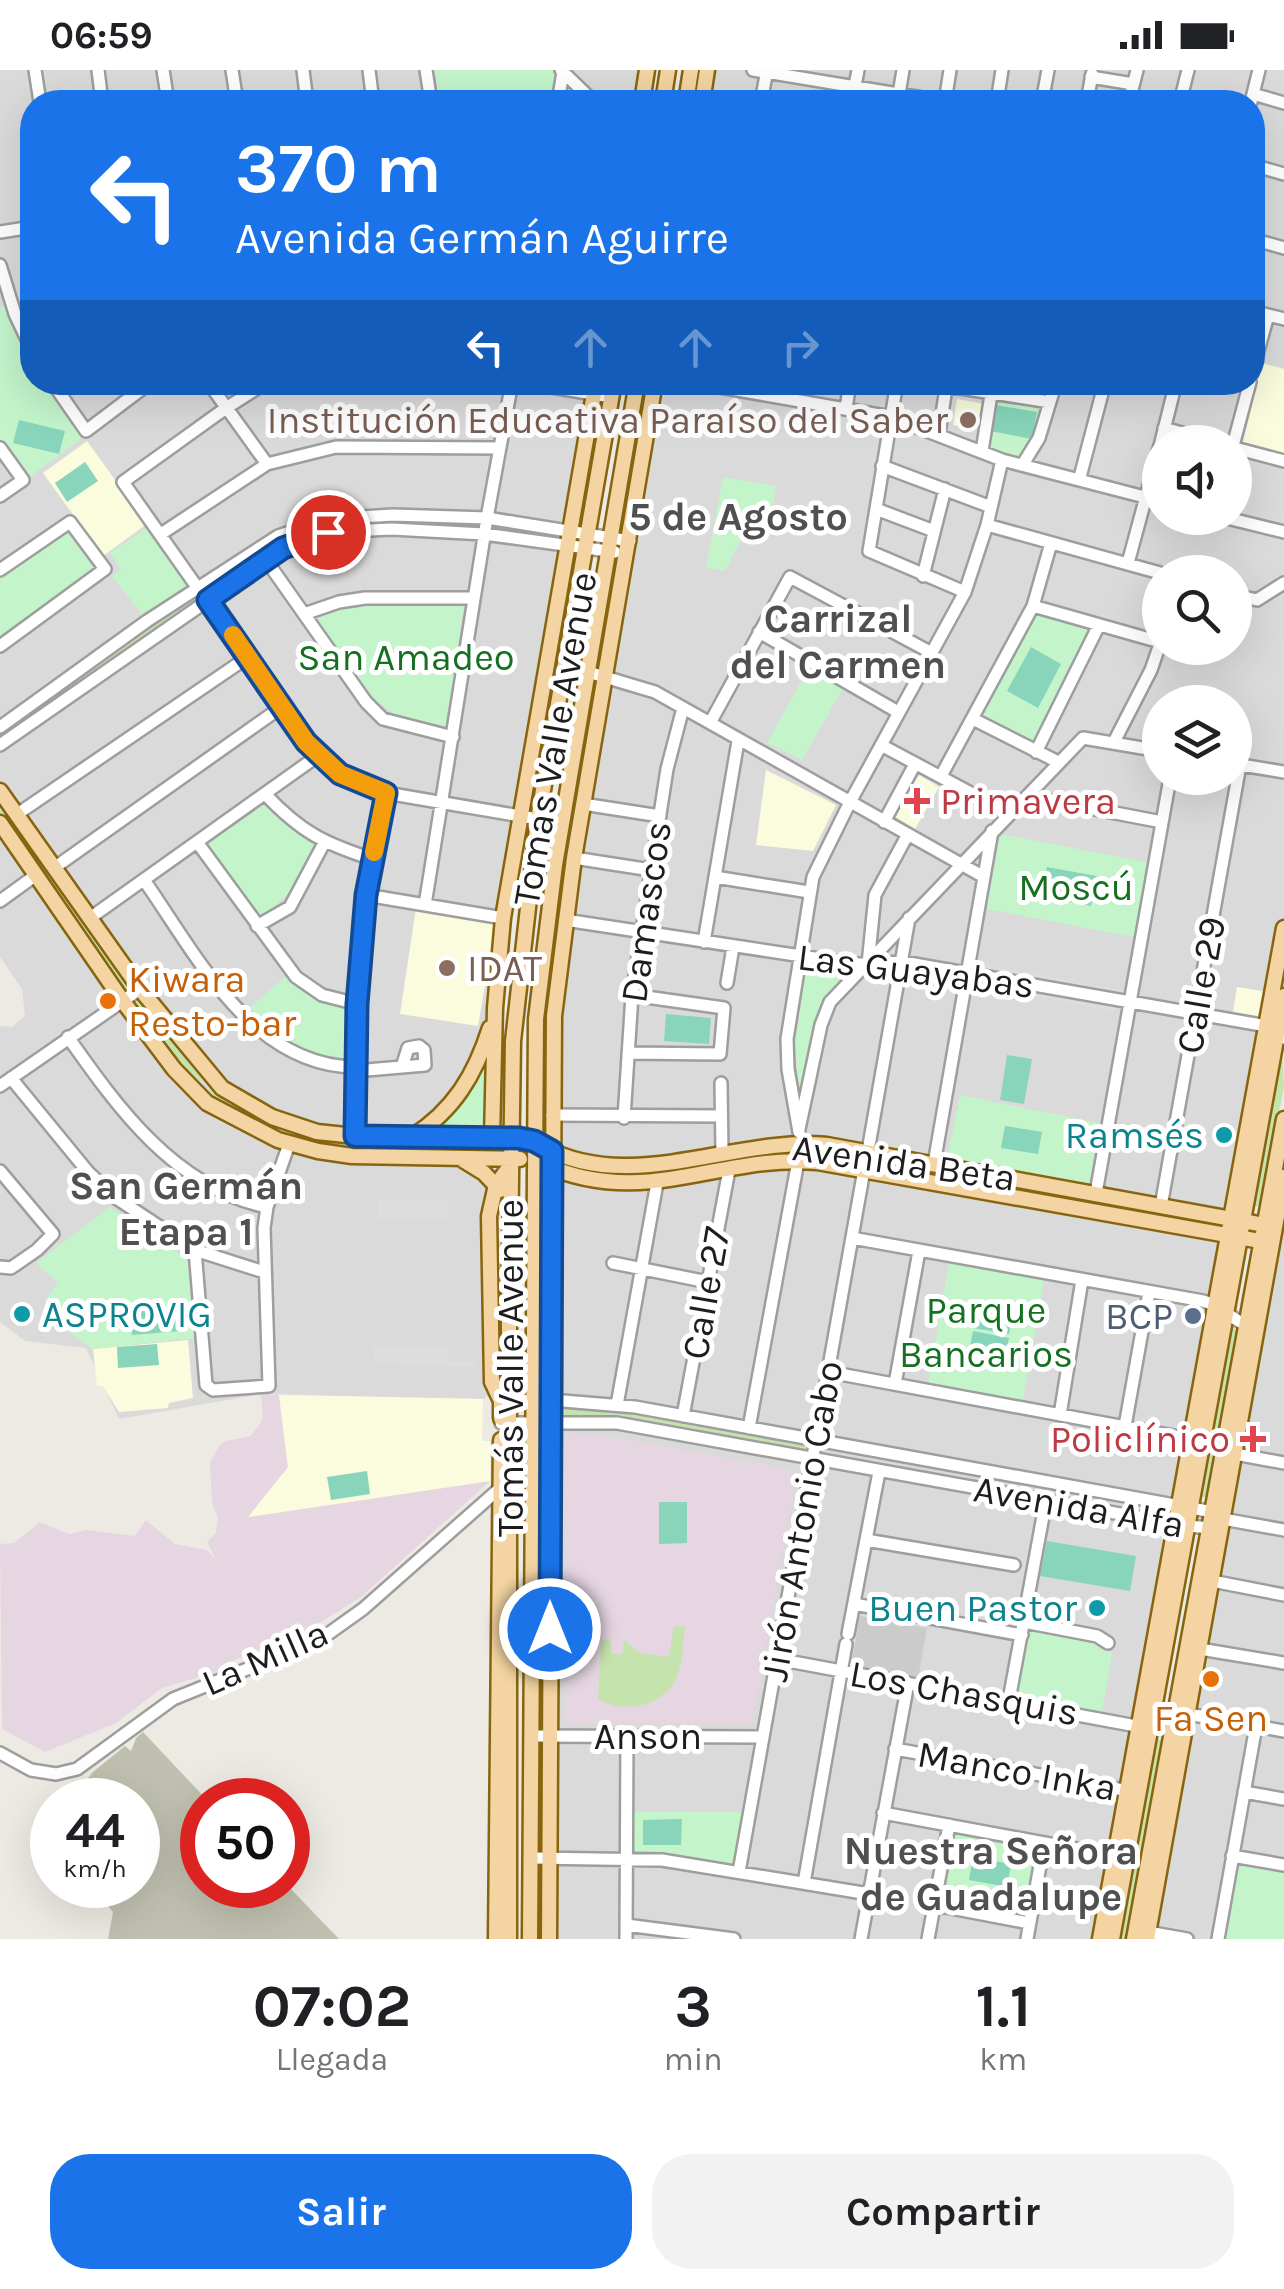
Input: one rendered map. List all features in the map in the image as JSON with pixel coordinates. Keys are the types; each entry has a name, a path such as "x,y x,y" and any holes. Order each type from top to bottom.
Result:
{"main road":[{"path":"492,1138 503,918 594,395"},
{"name":"Tomas Valle Avenue","path":"511,1162 515,1011 538,820 611,395"},
{"name":"Tomás Valle Avenue","path":"549,1939 549,1858 541,1736 533,1707 534,1068 539,976 635,395"},
{"name":"Tomás Valle Avenue","path":"530,1939 541,1736 551,1400 554,1016 574,858 653,395"},
{"path":"625,454 644,457"},
{"path":"580,480 601,461"},
{"path":"533,741 572,632"},
{"path":"0,791 140,989 222,1088 272,1118 318,1132 534,1141"},
{"path":"0,823 122,1000 198,1095 237,1120 289,1144 352,1156 534,1160"},
{"path":"1276,1033 1284,928"},
{"path":"1184,1507 1209,1406 1234,1236 1284,996"},
{"path":"412,1137 431,1125 458,1098 475,1070 496,1008"},
{"path":"198,1095 212,1078"},
{"path":"1143,1937 1212,1581 1218,1516 1270,1226 1284,1118"},
{"name":"Avenida Beta","path":"534,1141 552,1151 615,1164 666,1163 800,1138 1270,1226"},
{"path":"458,1157 496,1185 510,1210"},
{"name":"Avenida Beta","path":"534,1160 590,1180 658,1182 798,1161 1267,1242"},
{"path":"496,1939 504,1707 506,1401 492,1382 489,1216 496,1185 511,1162"},
{"name":"Tomás Valle Avenue","path":"506,1401 511,1162"},
{"path":"1270,1226 1284,1177"},
{"path":"1018,1198 1020,1180"},
{"path":"1190,1228 1193,1212"},
{"path":"1112,1939 1133,1791 1184,1507 1190,1439 1221,1309"},
{"path":"490,1317 509,1316"},
{"path":"1209,1406 1238,1404"},
{"path":"1143,1937 1151,1838 1210,1530 1218,1516 1235,1454 1238,1404"},
{"name":"Tomás Valle Avenue","path":"504,1488 511,1630 504,1707 509,1939"},
{"path":"511,1630 533,1630"},
{"path":"504,1707 533,1707"},
{"path":"1144,1727 1162,1728 1172,1734"},
{"path":"1100,1939 1115,1856 1133,1791"},
{"path":"1151,1838 1154,1895"},
{"path":"497,1922 510,1896"}],"street":[{"path":"854,90 858,70"},
{"path":"1132,90 1137,70"},
{"path":"562,71 582,90"},
{"path":"762,71 812,75 876,90"},
{"path":"1092,74 1134,84"},
{"path":"0,265 20,325"},
{"path":"1265,314 1284,319"},
{"path":"1265,326 1268,315"},
{"path":"61,395 86,431 126,395"},
{"path":"217,395 266,464"},
{"path":"246,395 123,482 282,706 340,774 386,793 538,820"},
{"path":"425,905 486,518 510,395"},
{"path":"788,395 892,417 1002,460 1142,496"},
{"path":"846,409 848,395"},
{"path":"895,395 870,553 965,592"},
{"path":"939,433 945,395"},
{"path":"982,451 991,395"},
{"path":"1021,395 1050,402"},
{"path":"1023,464 1039,438 1052,395"},
{"path":"1080,477 1102,395"},
{"path":"1165,425 1173,395"},
{"path":"1239,425 1247,395"},
{"path":"161,534 266,464 336,446 500,448"},
{"path":"0,448 23,480 0,496"},
{"path":"1252,451 1284,461"},
{"path":"800,1138 786,1053 809,892 818,865 850,802 965,592 987,525 1002,460"},
{"path":"882,466 991,507"},
{"path":"923,576 945,489"},
{"path":"876,508 934,531"},
{"path":"1128,563 1142,512"},
{"path":"0,726 278,536 328,519 486,518 628,548"},
{"path":"0,570 70,522 106,569 0,646"},
{"path":"1252,524 1284,532"},
{"path":"987,525 1142,567"},
{"path":"0,745 283,548 328,532 392,530 570,538"},
{"path":"941,776 1034,606 1051,543"},
{"path":"266,560 366,702 383,719 452,737"},
{"path":"710,723 786,579 793,577 932,653"},
{"path":"1252,599 1257,600 1284,583"},
{"path":"304,614 365,598 474,598"},
{"path":"1034,606 1142,637"},
{"path":"1036,752 1099,624"},
{"path":"759,632 898,712"},
{"path":"16,815 248,657"},
{"path":"1114,742 1153,665"},
{"path":"588,672 641,686 984,876"},
{"path":"54,868 282,706"},
{"name":"Damascos","path":"624,1118 632,996 670,756 683,708"},
{"path":"973,719 1058,762"},
{"path":"800,1138 824,1012 840,990 1083,738 1142,747"},
{"path":"704,942 738,741"},
{"path":"881,745 1010,814"},
{"path":"90,918 319,754"},
{"path":"884,822 916,764"},
{"path":"1252,766 1284,772"},
{"path":"355,1136 357,1004 366,895 386,793"},
{"path":"264,794 288,818 324,843 372,859"},
{"path":"1096,1193 1167,795"},
{"name":"Calle 29","path":"1161,1206 1233,795"},
{"path":"1028,796 1162,822"},
{"path":"583,804 660,816"},
{"path":"934,1164 992,831"},
{"path":"868,964 875,895 908,834"},
{"path":"197,842 256,926 306,986 329,998 357,1004"},
{"path":"256,926 290,907 324,843"},
{"path":"574,858 652,870"},
{"path":"0,902 36,876"},
{"path":"715,877 809,892"},
{"path":"144,880 250,1024 313,1061 355,1069 402,1067"},
{"path":"366,895 503,918"},
{"path":"868,1152 909,918"},
{"name":"Las Guayabas","path":"565,920 798,957 868,964 902,962 968,972 1196,1013 1276,1033"},
{"path":"727,983 733,946"},
{"path":"140,989 6,1082 101,1186 194,1250 264,1272"},
{"path":"628,1053 720,1054 724,1008 632,996"},
{"path":"68,1036 103,1086 155,1147 216,1186 267,1207"},
{"path":"721,1082 722,1152"},
{"path":"552,1115 720,1116"},
{"path":"194,1250 208,1388 269,1386 264,1272 267,1207 289,1144"},
{"path":"749,1428 798,1161"},
{"name":"Calle 27","path":"683,1416 729,1170"},
{"name":"Jirón Antonio Cabo","path":"739,1872 864,1170"},
{"path":"0,1172 53,1234 38,1250 3,1268"},
{"path":"617,1404 658,1182"},
{"path":"852,1238 1149,1292 1221,1309 1253,1328"},
{"path":"895,1384 918,1251"},
{"path":"613,1263 708,1282"},
{"path":"1060,1416 1082,1280"},
{"path":"1125,1426 1149,1292"},
{"path":"828,1372 1190,1439"},
{"name":"Avenida Alfa","path":"506,1401 617,1404 1184,1507 1284,1530"},
{"name":"Avenida Alfa","path":"506,1423 618,1423 1210,1530"},
{"path":"1235,1454 1284,1462"},
{"path":"804,1883 880,1472"},
{"name":"La Milla","path":"0,1753 30,1770 56,1774 77,1769 173,1699 321,1640 504,1488"},
{"path":"1009,1700 1046,1500"},
{"path":"866,1540 1014,1565"},
{"path":"1212,1581 1284,1595"},
{"path":"854,1604 1098,1636 1108,1644"},
{"path":"1200,1649 1284,1664"},
{"name":"Los Chasquis","path":"777,1659 1144,1727"},
{"path":"861,1939 908,1683"},
{"path":"1188,1714 1284,1731"},
{"path":"1218,1939 1256,1726"},
{"name":"Anson","path":"541,1736 764,1737"},
{"path":"626,1736 626,1939"},
{"name":"Manco Inka","path":"896,1749 1133,1791"},
{"path":"1244,1792 1284,1799"},
{"path":"884,1813 1115,1856"},
{"path":"928,1939 949,1824"},
{"path":"1026,1939 1044,1843"},
{"path":"1232,1856 1284,1866"},
{"path":"533,1858 662,1860 869,1894"},
{"path":"935,1905 1030,1923"},
{"path":"626,1925 734,1939"},
{"path":"1143,1937 1186,1939"}],"shaded area":[{"path":"0,70 652,70 649,90 20,90 20,395 599,395 527,815 500,1007 500,1385 484,1399 261,1394 119,1419 86,1348 25,1341 0,1322 0,1026 12,1027 25,1016 22,989 0,957"},
{"path":"701,70 1284,70 1284,949 1104,1939 539,1939 542,1122 548,946 645,395 1265,395 1265,90 697,90"},
{"path":"1265,364 1284,369 1284,455 1252,447 1252,425 1247,425 1254,395 1265,395"},
{"name":"Institución Educativa Paraíso del Saber","path":"957,399 985,404 981,429 953,425"},
{"path":"87,441 147,524 103,556 43,473"},
{"path":"766,770 836,805 813,851 756,845"},
{"name":"Primavera","path":"919,775 939,787 915,829 893,815"},
{"name":"IDAT","path":"416,908 496,922 478,1026 400,1014"},
{"path":"986,965 1120,990 1119,996 985,971"},
{"path":"984,979 1117,1004 1116,1011 982,987"},
{"path":"1237,987 1263,991 1258,1016 1233,1012"},
{"path":"1284,1147 1284,1939 1143,1939"},
{"path":"377,1200 448,1200 448,1219 378,1218"},
{"path":"188,1340 193,1398 169,1403 168,1408 119,1412 103,1386 97,1386 93,1349"},
{"path":"448,1346 449,1361 475,1361 475,1367 374,1364 373,1347"},
{"path":"261,1394 279,1395 288,1467 250,1517 490,1481 361,1597 302,1634 224,1664 223,1670 162,1688 116,1723 45,1752 2,1729 0,1544 14,1543 40,1522 69,1534 86,1530 135,1536 146,1520 175,1544 207,1550 216,1560 207,1542 216,1533 218,1518 212,1503 210,1463 226,1441 251,1436 263,1419"},
{"path":"279,1395 483,1399 482,1441 490,1441 490,1481 248,1517 288,1467"},
{"path":"565,1433 605,1436 797,1471 752,1724 565,1723"},
{"path":"860,1616 927,1628 918,1679 851,1667"},
{"path":"143,1732 186,1778 180,1778 180,1908 309,1908 339,1939 108,1939 113,1912 109,1908 160,1908 160,1778 88,1778 125,1746 131,1751"}],"green space":[{"path":"434,70 554,70 558,74 556,90 438,90"},
{"path":"8,306 20,332 20,395 53,395 85,436 27,479 0,442 0,307"},
{"path":"994,396 1047,407 1041,430 1022,461 985,449"},
{"path":"995,405 1037,412 1032,439 990,431"},
{"path":"19,420 65,431 59,454 13,443"},
{"path":"85,462 98,481 67,502 55,483"},
{"path":"723,477 776,486 768,535 745,532 725,571 706,568"},
{"path":"148,527 189,586 144,617 112,576 121,570 110,553"},
{"path":"67,531 95,570 0,641 0,575"},
{"path":"194,597 197,601 0,743 0,736"},
{"name":"San Amadeo","path":"464,605 446,726 397,716 375,700 316,619 346,606"},
{"path":"1039,612 1092,627 1033,744 979,717"},
{"path":"1031,647 1061,664 1038,708 1007,691"},
{"path":"808,669 843,688 802,760 767,743"},
{"path":"0,798 131,986 124,991 0,815"},
{"path":"264,805 314,845 291,891 261,919 208,843"},
{"name":"Moscú","path":"1000,834 1151,863 1138,938 987,909"},
{"path":"1047,867 1097,876 1091,906 1041,896"},
{"path":"806,963 853,969 819,1005 801,1108 795,1045"},
{"path":"285,977 310,995 355,1011 352,1066 294,1047 245,1012"},
{"path":"141,996 202,1077 195,1085 131,1002"},
{"path":"666,1014 711,1018 709,1044 664,1041"},
{"path":"1282,1046 1284,1087 1261,1207 1251,1205"},
{"path":"487,1049 487,1131 430,1130"},
{"path":"1007,1055 1032,1059 1024,1104 1000,1100"},
{"path":"212,1088 272,1122 506,1148 501,1152 385,1151 314,1142 244,1116 208,1094"},
{"path":"960,1095 1098,1123 1089,1186 947,1159"},
{"path":"1005,1126 1042,1132 1038,1154 1001,1148"},
{"path":"110,1207 188,1260 195,1338 93,1349 72,1334 45,1300 58,1283 36,1263"},
{"name":"Parque Bancarios","path":"949,1263 1044,1280 1023,1400 928,1383"},
{"path":"178,1306 180,1331 132,1335 130,1310"},
{"path":"977,1307 1013,1314 1009,1334 973,1328"},
{"path":"1230,1325 1238,1332 1208,1498 1199,1496"},
{"path":"973,1331 1009,1338 1005,1358 969,1352"},
{"path":"157,1344 159,1365 118,1368 117,1347"},
{"path":"568,1406 616,1408 804,1443 806,1449 804,1452 610,1419 561,1416 559,1412"},
{"path":"367,1471 370,1494 331,1500 327,1477"},
{"path":"659,1502 687,1502 687,1543 659,1544"},
{"path":"1047,1541 1136,1556 1130,1591 1040,1576"},
{"path":"674,1626 685,1627 682,1657 678,1674 664,1694 632,1707 598,1699 601,1639 610,1640 612,1654 623,1653 624,1640 640,1653 669,1657"},
{"path":"1029,1627 1094,1639 1099,1649 1112,1653 1102,1713 1016,1697"},
{"path":"1154,1738 1165,1741 1129,1939 1116,1939"},
{"path":"631,1812 742,1812 734,1866 631,1854"},
{"path":"682,1819 681,1845 643,1845 643,1820"},
{"path":"956,1831 1038,1848 1025,1915 944,1900"},
{"path":"973,1857 1011,1864 1007,1887 969,1880"},
{"path":"1236,1860 1284,1869 1284,1939 1221,1939"}],"slow traffic":[{"path":"233,635 306,742 340,774 386,793 374,852"}],"place":[{"name":"Institución Educativa Paraíso del Saber","path":"968,420"},
{"name":"Primavera","path":"917,801"},
{"name":"IDAT","path":"447,968"},
{"name":"Kiwara Resto-bar","path":"108,1001"},
{"name":"Ramsés","path":"1224,1135"},
{"name":"ASPROVIG","path":"22,1314"},
{"name":"BCP","path":"1193,1316"},
{"name":"Policlínico","path":"1253,1439"},
{"name":"Buen Pastor","path":"1097,1608"},
{"name":"Fa Sen","path":"1211,1679"}],"district":[{"name":"5 de Agosto","path":"738,516"},
{"name":"Carrizal del Carmen","path":"838,641"},
{"name":"San Germán Etapa 1","path":"186,1208"},
{"name":"Nuestra Señora de Guadalupe","path":"991,1873"}],"route":[{"path":"328,532 283,548 208,600 306,742 340,774 386,793 366,895 357,1004 355,1136 519,1138 552,1151 550,1629"}]}
